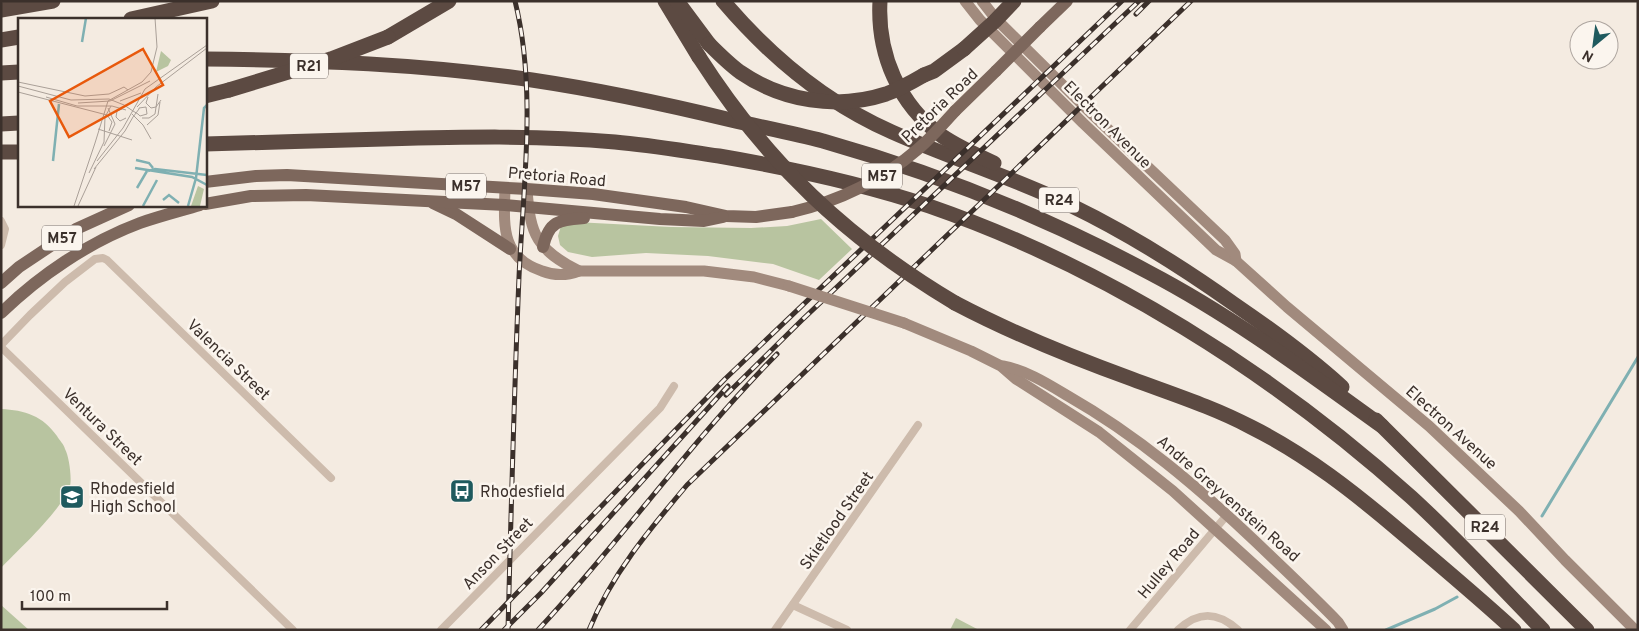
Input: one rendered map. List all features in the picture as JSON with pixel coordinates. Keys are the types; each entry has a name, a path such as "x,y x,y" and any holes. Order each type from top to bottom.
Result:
{"highway":[{"path":"1,10 53,1"},
{"path":"136,18 212,1"},
{"name":"R21","path":"206,96 331,59 388,37 449,1"},
{"path":"665,1 720,90 770,153 816,201 855,235 892,263 954,303 996,325 1213,409 1250,426 1280,443 1338,481 1368,504 1514,630"},
{"path":"677,1 709,44 728,63 753,80 770,89 801,98 834,102 867,99 895,90 934,71 964,49 1014,1"},
{"name":"R24","path":"722,1 784,62 833,100 891,132 1054,198 1119,230 1196,276 1310,358 1350,394 1587,630"},
{"path":"880,1 880,24 890,70 908,103 923,120 957,146 1062,195 1119,230"},
{"path":"1,40 18,37"},
{"path":"206,59 357,63 447,70 532,80 654,102 821,141 876,158 962,187 1019,210 1092,242 1154,274 1293,361 1382,426"},
{"path":"1,73 18,72"},
{"path":"1,124 18,123"},
{"path":"206,144 474,136 613,142 655,146 827,177 928,206 1021,244 1096,278 1168,318 1232,359 1343,439 1413,499 1542,630"},
{"path":"1,152 18,152"}],"main road":[{"name":"Electron Avenue","path":"965,1 992,32 1216,250 1236,261 1287,308 1374,378 1466,460 1635,630"},
{"name":"Electron Avenue","path":"982,1 996,19 1092,114 1225,240 1235,254 1236,261"},
{"name":"Pretoria Road","path":"206,204 251,196 276,195 425,200 704,221 726,216 756,217 792,212 828,202 853,192 879,178 919,148 1067,1"},
{"name":"Pretoria Road","path":"206,182 248,176 287,175 527,189 593,194 661,203 706,210 726,216"},
{"path":"505,188 505,232 510,249"},
{"name":"Andre Greyvenstein Road","path":"527,189 530,222 543,247 548,254 579,272"},
{"path":"425,200 456,214 510,249"},
{"name":"M57","path":"1,283 19,267 76,229 127,206"},
{"name":"M57","path":"1,313 34,284 94,245 139,224 197,206"},
{"path":"543,247 549,229 558,222 612,215"},
{"name":"Andre Greyvenstein Road","path":"510,249 527,265 546,272 562,275 579,272 704,271 754,277 789,286 904,323 1001,366 1038,379 1125,432 1184,476 1294,578 1330,614 1343,630"},
{"name":"Andre Greyvenstein Road","path":"1001,366 1016,379 1099,432 1139,462 1326,630"}],"street":[{"path":"1,245 5,235 2,222"},
{"name":"Valencia Street","path":"1,346 30,314 65,282 95,259 107,260 332,478"},
{"name":"Ventura Street","path":"1,346 293,630"},
{"name":"Anson Street","path":"441,630 660,408 674,386"},
{"name":"Skietlood Street","path":"775,630 918,425"},
{"name":"Hulley Road","path":"1130,630 1227,515"},
{"path":"793,605 847,630"},
{"path":"1178,630 1190,619 1204,615 1227,621 1238,630"}],"green space":[{"path":"821,219 852,249 819,280 773,264 708,256 646,253 592,257 568,252 560,245 558,236 561,226 575,222 671,227 751,228 787,226"},
{"path":"1,409 33,415 46,423 63,444 69,462 71,478 70,486 58,506 39,529 1,568"},
{"path":"1,605 29,630 1,630"},
{"path":"956,618 979,630 950,630"}],"waterway":[{"path":"1542,516 1638,357"},
{"path":"1386,630 1435,609 1457,597"}],"railway":[{"path":"508,630 517,321 527,139 527,104 522,34 515,1"},
{"path":"481,630 725,379 1122,1"},
{"path":"726,395 802,320 1139,1"},
{"path":"1136,14 1149,1"},
{"path":"589,630 608,590 632,554 687,485 1191,1"},
{"path":"538,630 598,562 715,421 777,354"},
{"path":"504,630 541,593 728,386"}],"place":[{"name":"Rhodesfield","path":"462,491"},
{"name":"Rhodesfield High School","path":"72,497"}]}
